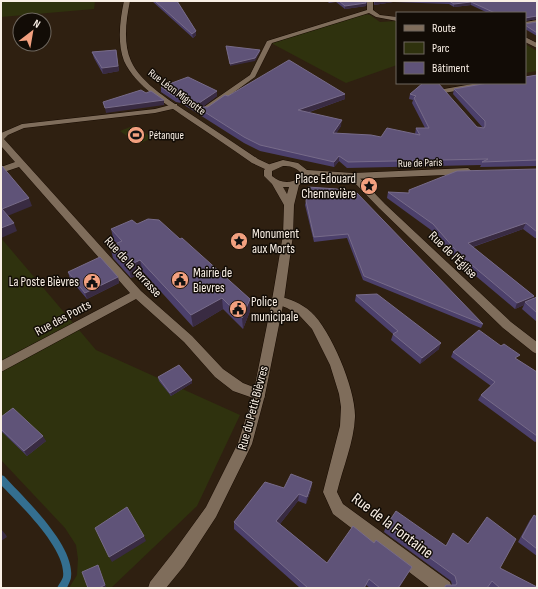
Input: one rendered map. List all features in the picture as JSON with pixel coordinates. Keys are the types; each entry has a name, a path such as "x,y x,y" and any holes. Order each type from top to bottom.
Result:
{"street":[{"name":"Rue Léon Mignotte","path":"127,1 125,8 124,45 128,62 144,83 174,106 255,161 270,168"},
{"path":"370,1 370,12"},
{"path":"205,109 254,76 269,42 370,12 378,16 396,19"},
{"path":"526,24 537,22"},
{"path":"526,40 537,46"},
{"path":"438,84 447,94 486,84"},
{"path":"1,138 5,132 22,126 155,111 174,106"},
{"name":"Rue de la Terrasse","path":"1,141 137,294 188,339 219,373 238,387 259,394"},
{"path":"1,170 22,163"},
{"path":"289,205 276,183 268,176 270,168 279,164 290,164 300,167 304,172"},
{"name":"Rue de Paris","path":"304,172 354,176 480,171"},
{"name":"Rue du Petit Bièvres","path":"156,588 178,560 211,512 245,444 259,394 278,300 288,235 289,205 296,183 303,179 304,172"},
{"name":"Rue de l'Église","path":"354,176 382,206 507,325 537,349"},
{"path":"276,183 296,183"},
{"name":"Rue des Ponts","path":"1,367 137,294"},
{"name":"Rue de la Fontaine","path":"278,300 289,302 310,318 323,337 347,394 348,416 330,492 338,509 444,588"}],"green space":[{"path":"1,1 95,1 94,9 52,13 12,12 12,16 1,17"},
{"path":"365,14 370,15 380,22 396,21 396,65 346,83 271,43"},
{"path":"526,45 537,51 537,71 526,73"},
{"name":"Pétanque","path":"135,125 152,138 138,144 120,131"},
{"path":"1,238 96,350 240,415 197,506 111,588 69,588 77,575 78,559 76,545 65,528 1,460"}],"building":[{"path":"155,1 177,1 196,31 192,34"},
{"path":"339,1 366,1 366,3 345,6"},
{"path":"449,1 537,1 537,16 526,18 526,12 493,12 471,2 454,4"},
{"path":"537,22 537,33 526,26 526,24"},
{"path":"226,46 260,50 255,58 230,64"},
{"path":"116,50 118,66 102,68 92,52"},
{"path":"289,60 345,94 298,110 342,120 333,133 381,137 387,128 420,135 416,128 429,128 414,98 416,96 410,94 422,84 439,84 477,127 484,128 485,121 454,89 482,84 526,84 526,77 537,75 537,160 482,162 488,159 348,162 339,156 334,162 260,145 244,137 181,97 175,97 161,87 188,77 217,91 199,103 201,107 208,107 225,95 228,96"},
{"path":"141,90 146,93 151,91 164,100 105,108 103,102"},
{"path":"1,166 29,198 2,209 14,223 1,228"},
{"path":"537,169 537,232 526,223 468,243 534,296 517,303 460,255 433,224 388,192 409,193 409,190 457,171"},
{"path":"308,187 337,189 352,195 357,193 483,324 364,276 348,234 314,237 306,201"},
{"name":"Mairie de Bievres","path":"148,219 159,220 180,239 182,238 250,299 242,318 222,298 191,315 140,260 128,266 110,246 122,241 111,229 132,220 137,224"},
{"name":"La Poste Bièvres","path":"100,257 118,277 85,293 68,272"},
{"path":"377,294 441,343 422,358 393,334 398,331 356,295"},
{"path":"537,297 537,313 525,302"},
{"path":"479,330 501,346 504,344 520,355 515,358 537,372 537,436 481,395 495,382 453,352"},
{"path":"179,365 192,380 170,393 158,377"},
{"path":"13,408 43,436 24,451 1,429 1,417"},
{"path":"291,474 312,482 307,497 299,494 276,521 327,563 353,526 374,543 376,540 412,567 398,588 380,588 369,579 364,588 308,588 234,522 265,482 284,488"},
{"path":"127,507 144,536 109,557 95,528"},
{"path":"396,511 446,546 453,533 468,544 487,517 516,539 500,568 537,588 500,588 492,581 487,588 444,588 446,585 456,585 457,583 455,576 386,526"},
{"path":"534,515 537,517 537,549 522,537"},
{"path":"98,565 105,585 99,588 88,588 82,572"}],"waterway":[{"path":"1,479 43,524 61,551 66,565 67,577 62,588"}],"place":[{"name":"Pétanque","path":"136,135"},
{"name":"Place Edouard Chennevière","path":"369,186"},
{"name":"Monument aux Morts","path":"239,241"},
{"name":"Mairie de Bievres","path":"180,280"},
{"name":"La Poste Bièvres","path":"92,282"},
{"name":"Police municipale","path":"238,309"}]}
